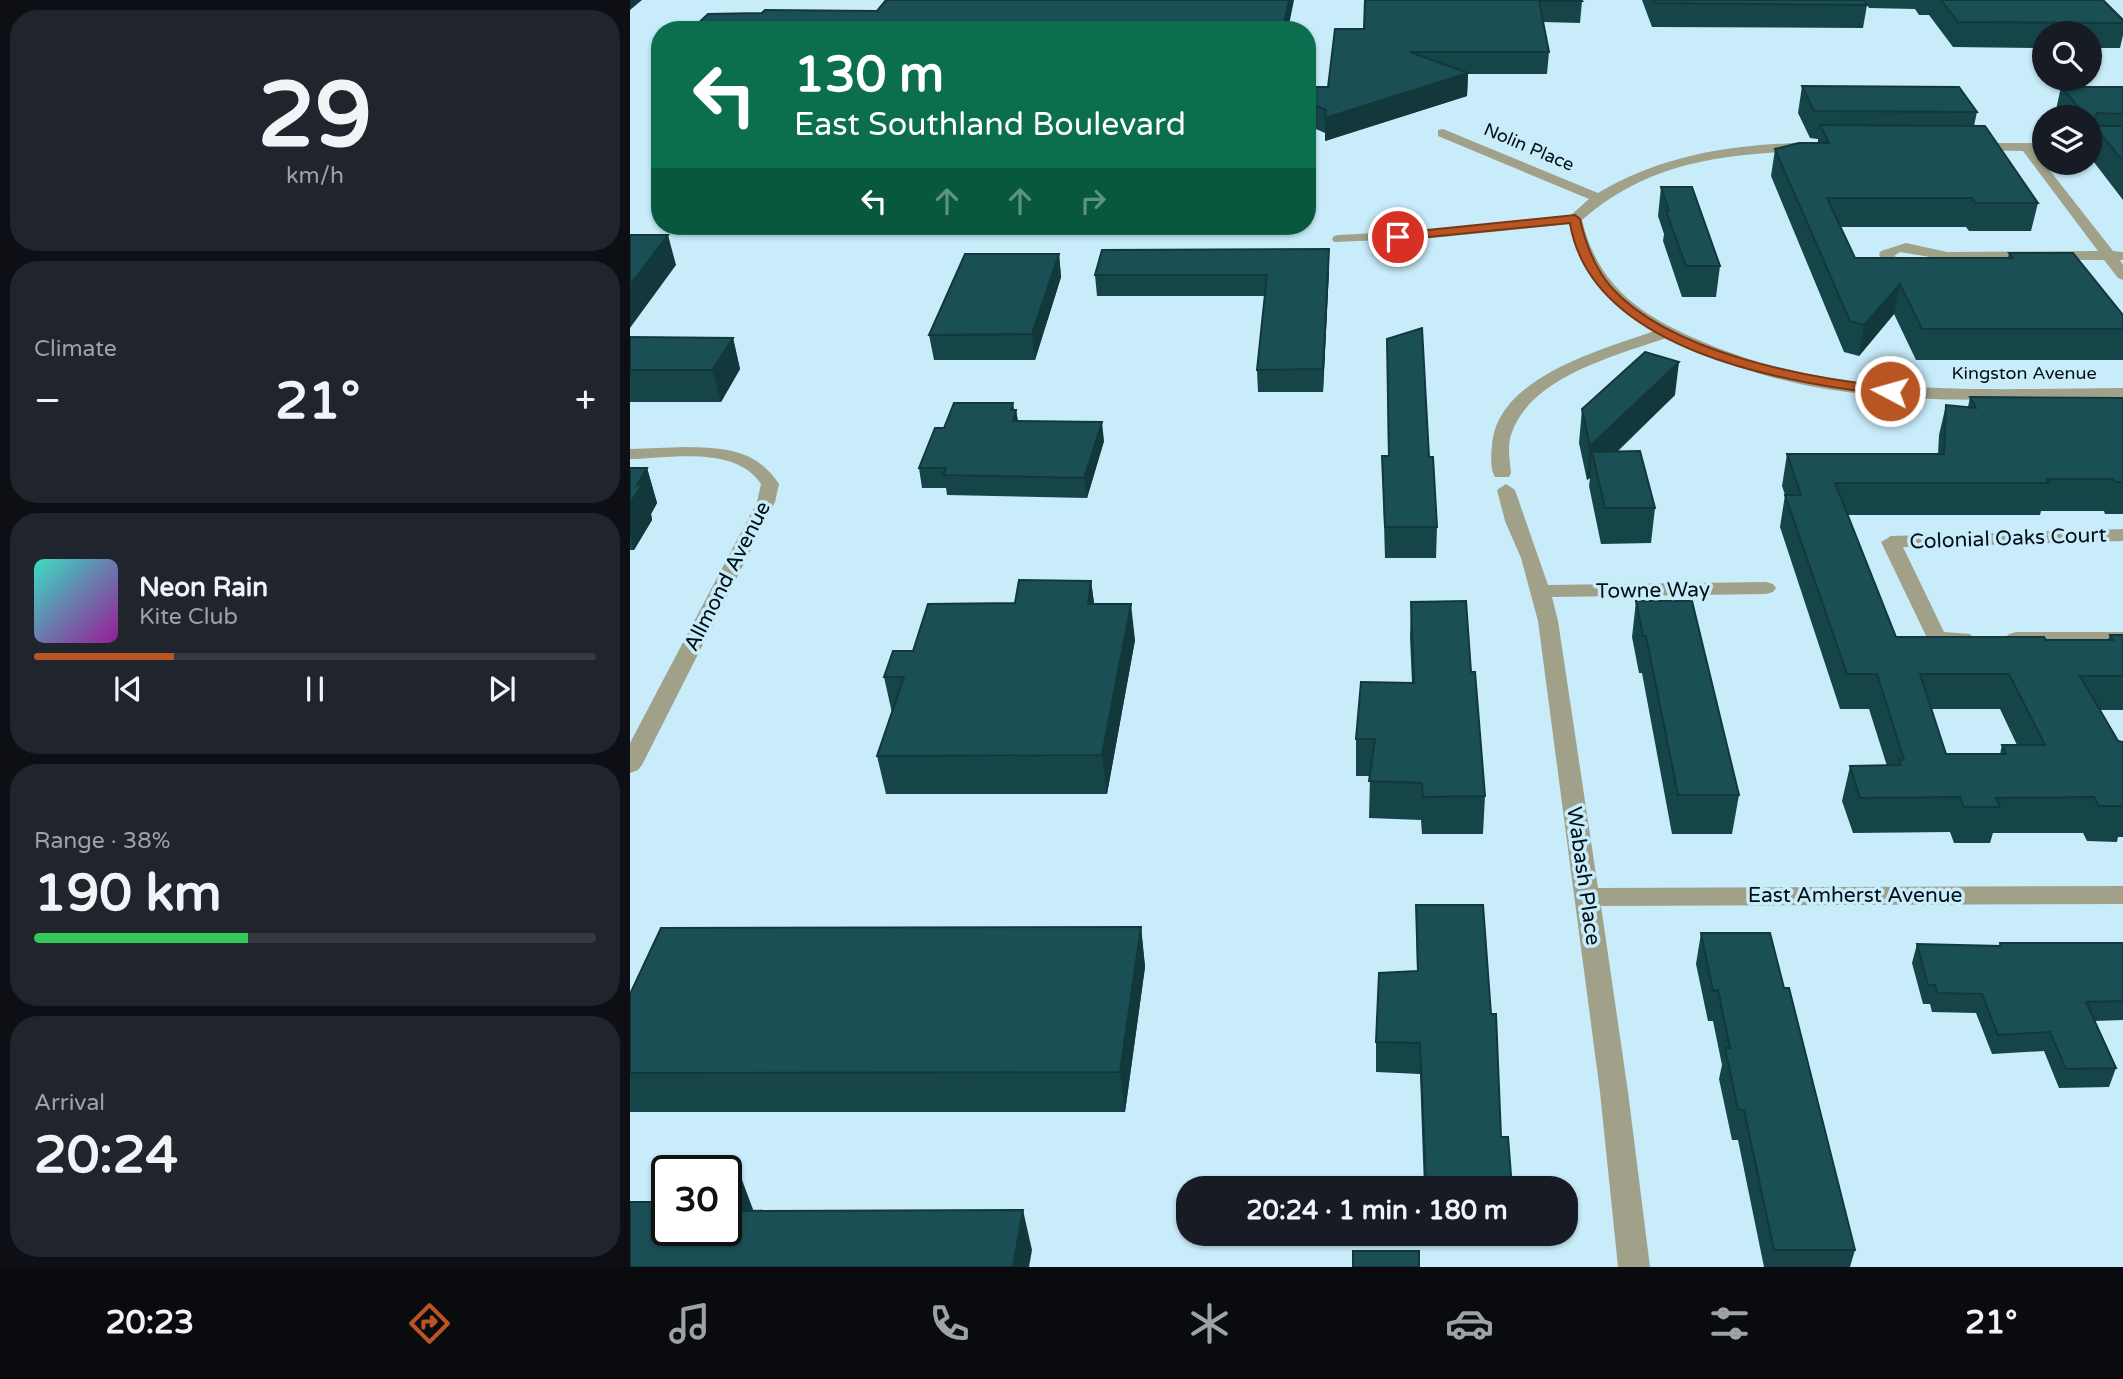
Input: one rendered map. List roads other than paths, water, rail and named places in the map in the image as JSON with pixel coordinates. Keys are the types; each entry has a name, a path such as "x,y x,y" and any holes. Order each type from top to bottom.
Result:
{"street":[{"name":"Nolin Place","path":"1443,133 1600,198"},
{"path":"1339,239 1398,237 1575,219 1600,198 1644,173 1699,156 1761,147 1828,146"},
{"path":"1961,146 2032,147"},
{"path":"2028,147 2115,256 2123,275"},
{"name":"Kingston Avenue","path":"1575,219 1579,242 1607,290 1641,317 1667,332 1692,345 1738,362 1836,385 1920,393 2123,393"},
{"path":"1943,257 2115,256"},
{"name":"Wabash Place","path":"1634,1267 1614,1092 1548,621 1504,481 1500,449 1502,435 1514,410 1530,393 1573,367 1667,332"},
{"name":"Allmond Avenue","path":"630,454 703,454 742,458 760,467 770,484 766,502 630,765"},
{"name":"Colonial Oaks Court","path":"2123,535 1891,542 1936,638 2123,638"},
{"name":"Towne Way","path":"1539,591 1766,588"},
{"name":"East Amherst Avenue","path":"1587,897 2123,895"}]}
